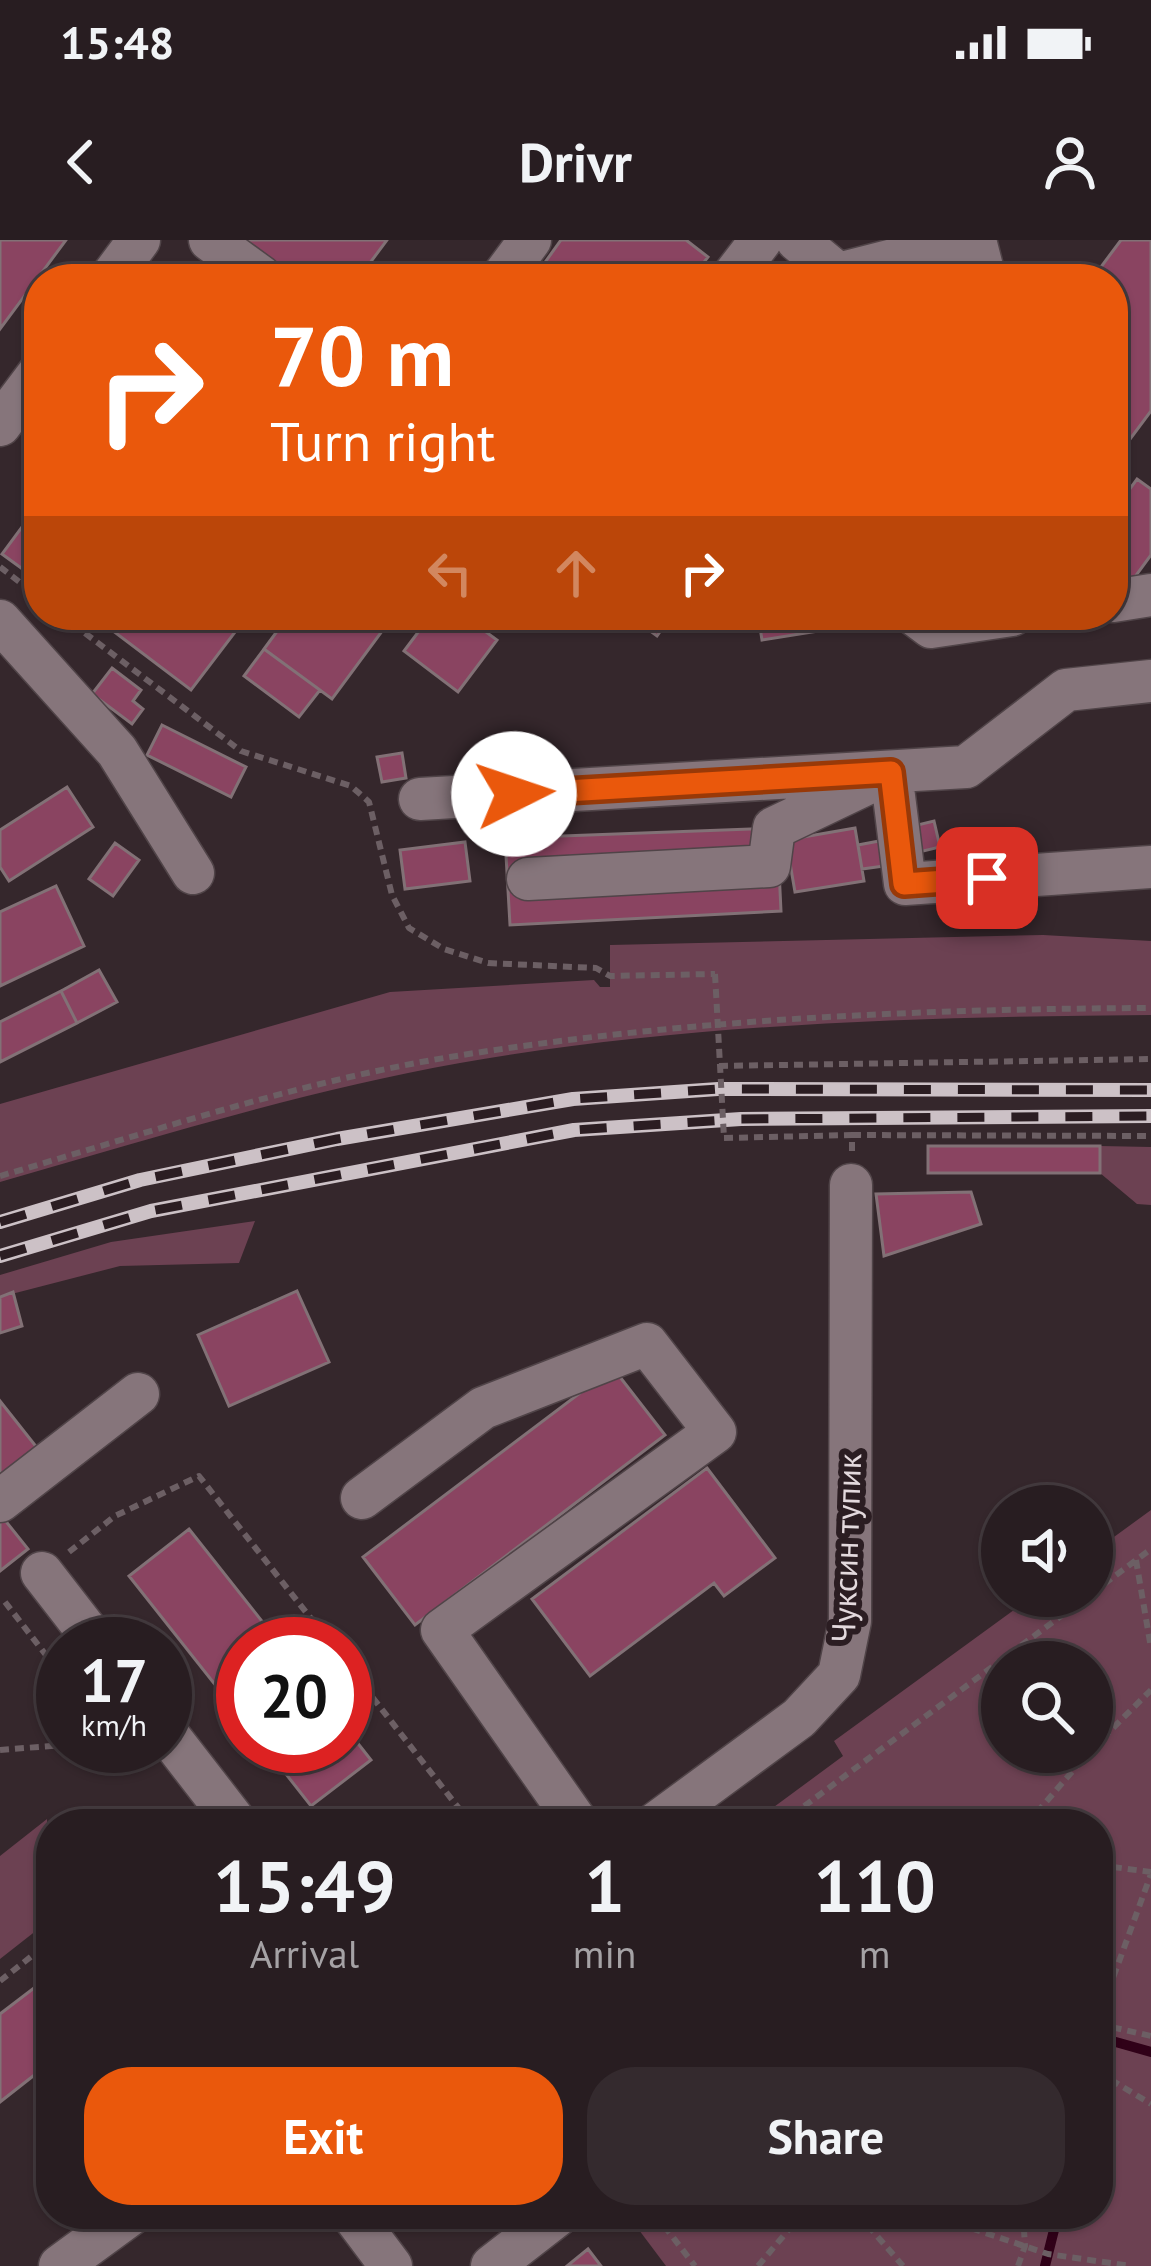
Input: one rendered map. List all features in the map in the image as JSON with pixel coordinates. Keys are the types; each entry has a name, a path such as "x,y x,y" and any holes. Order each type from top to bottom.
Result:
{"street":[{"path":"210,240 243,264"},
{"path":"743,264 761,240"},
{"path":"796,240 826,264"},
{"path":"878,264 974,240"},
{"path":"0,425 24,396"},
{"path":"0,620 117,751 193,873"},
{"path":"403,800 966,767 1066,690 1151,681"},
{"path":"891,772 904,884 1151,868"},
{"path":"528,879 769,866 774,828 833,805 891,772"},
{"name":"Чуксин тупик","path":"676,1809 799,1718 838,1675 850,1621 852,1165"},
{"path":"362,1498 483,1408 647,1344 715,1432 442,1630 567,1809"},
{"path":"0,1501 138,1394"},
{"path":"42,1573 77,1617"},
{"path":"192,1766 225,1809"},
{"path":"61,2266 111,2229"},
{"path":"364,2229 392,2266"},
{"path":"493,2266 540,2229"}],"path":[{"path":"0,567 24,585"},
{"path":"82,630 241,752 351,786 369,802 392,895 409,928 445,949 488,963 596,968 610,976 715,974 724,1138 1151,1136"},
{"path":"369,802 403,800"},
{"path":"0,1176 244,1106 447,1058 901,1009 1151,1008"},
{"path":"718,1066 1151,1059"},
{"path":"852,1135 852,1165"},
{"path":"36,1644 3,1604 115,1516 199,1476 310,1617"},
{"path":"1113,1577 1151,1549"},
{"path":"1136,1560 1151,1648"},
{"path":"800,1809 1059,1617"},
{"path":"1113,1729 1151,1690"},
{"path":"372,1698 459,1809"},
{"path":"0,1750 36,1747"},
{"path":"1040,1809 1072,1773"},
{"path":"1113,1867 1151,1873 1113,1980"},
{"path":"0,1982 36,1953"},
{"path":"1113,2026 1151,2036"},
{"path":"1113,2081 1151,2104"},
{"path":"667,2229 695,2266"},
{"path":"758,2266 789,2229"},
{"path":"871,2229 903,2266"},
{"path":"974,2229 1025,2246 1131,2266"},
{"path":"1018,2266 1025,2246 1024,2229"}],"shaded area":[{"path":"1043,935 1151,941 1151,1015 804,1025 546,1050 344,1087 0,1182 0,1104 390,992 594,980 600,987 610,987 610,945"},
{"path":"1100,1146 1151,1147 1151,1205 1137,1204 1100,1173"},
{"path":"255,1221 239,1263 120,1266 0,1297 0,1275 111,1242"},
{"path":"1151,1510 1151,2266 666,2266 638,2229 1113,2229 1113,1809 771,1809 843,1756 834,1741 1004,1617 1113,1617 1113,1538"},
{"path":"36,1828 36,1931 0,1959 0,1856"}],"building":[{"path":"0,240 66,240 48,264 24,264 24,297 0,329"},
{"path":"243,240 387,240 369,264 276,264"},
{"path":"561,240 686,240 708,257 703,264 544,264"},
{"path":"1121,240 1151,240 1151,411 1128,442 1128,264 1103,264"},
{"path":"1137,479 1151,489 1151,555 1132,581 1128,578 1128,491"},
{"path":"24,524 24,570 2,554"},
{"path":"112,630 237,630 191,690"},
{"path":"278,630 383,630 332,699 264,649"},
{"path":"420,630 483,630 497,640 458,692 404,651"},
{"path":"760,630 825,630 762,640"},
{"path":"264,649 320,690 299,717 244,676"},
{"path":"112,668 141,690 133,701 143,709 132,724 92,694"},
{"path":"162,725 246,767 231,797 147,755"},
{"path":"402,753 406,778 382,782 377,757"},
{"path":"67,787 93,827 9,881 0,867 0,830"},
{"path":"934,821 940,847 915,853 909,827"},
{"path":"777,828 781,911 510,925 505,838"},
{"path":"855,828 864,881 795,892 786,840"},
{"path":"879,841 884,866 862,869 858,845"},
{"path":"465,842 470,881 405,889 400,850"},
{"path":"115,843 139,860 113,896 89,879"},
{"path":"56,886 84,946 0,986 0,912"},
{"path":"99,970 117,1002 77,1023 61,991"},
{"path":"61,991 77,1023 0,1062 0,1022"},
{"path":"928,1146 1100,1146 1100,1173 928,1173"},
{"path":"971,1192 981,1224 884,1256 876,1194"},
{"path":"297,1291 329,1362 229,1406 198,1335"},
{"path":"13,1292 22,1326 0,1333 0,1297"},
{"path":"613,1368 665,1435 415,1625 363,1557"},
{"path":"0,1401 42,1454 0,1487"},
{"path":"707,1468 775,1558 724,1596 714,1583 590,1676 532,1599"},
{"path":"0,1514 28,1549 0,1571"},
{"path":"189,1529 259,1617 216,1617 216,1686 192,1656 192,1617 161,1617 129,1576"},
{"path":"285,1773 354,1773 311,1806"},
{"path":"36,1986 36,2074 0,2102 0,2014"},
{"path":"588,2249 601,2266 567,2266"}],"waterway":[{"path":"1113,2041 1151,2052"},
{"path":"1045,2266 1054,2229"}],"railway":[{"path":"0,1222 140,1180 337,1139 573,1099 718,1089 1151,1090"},
{"path":"0,1256 151,1211 574,1130 741,1119 1151,1116"}],"route":[{"path":"514,794 891,772 904,884 987,878"}]}
